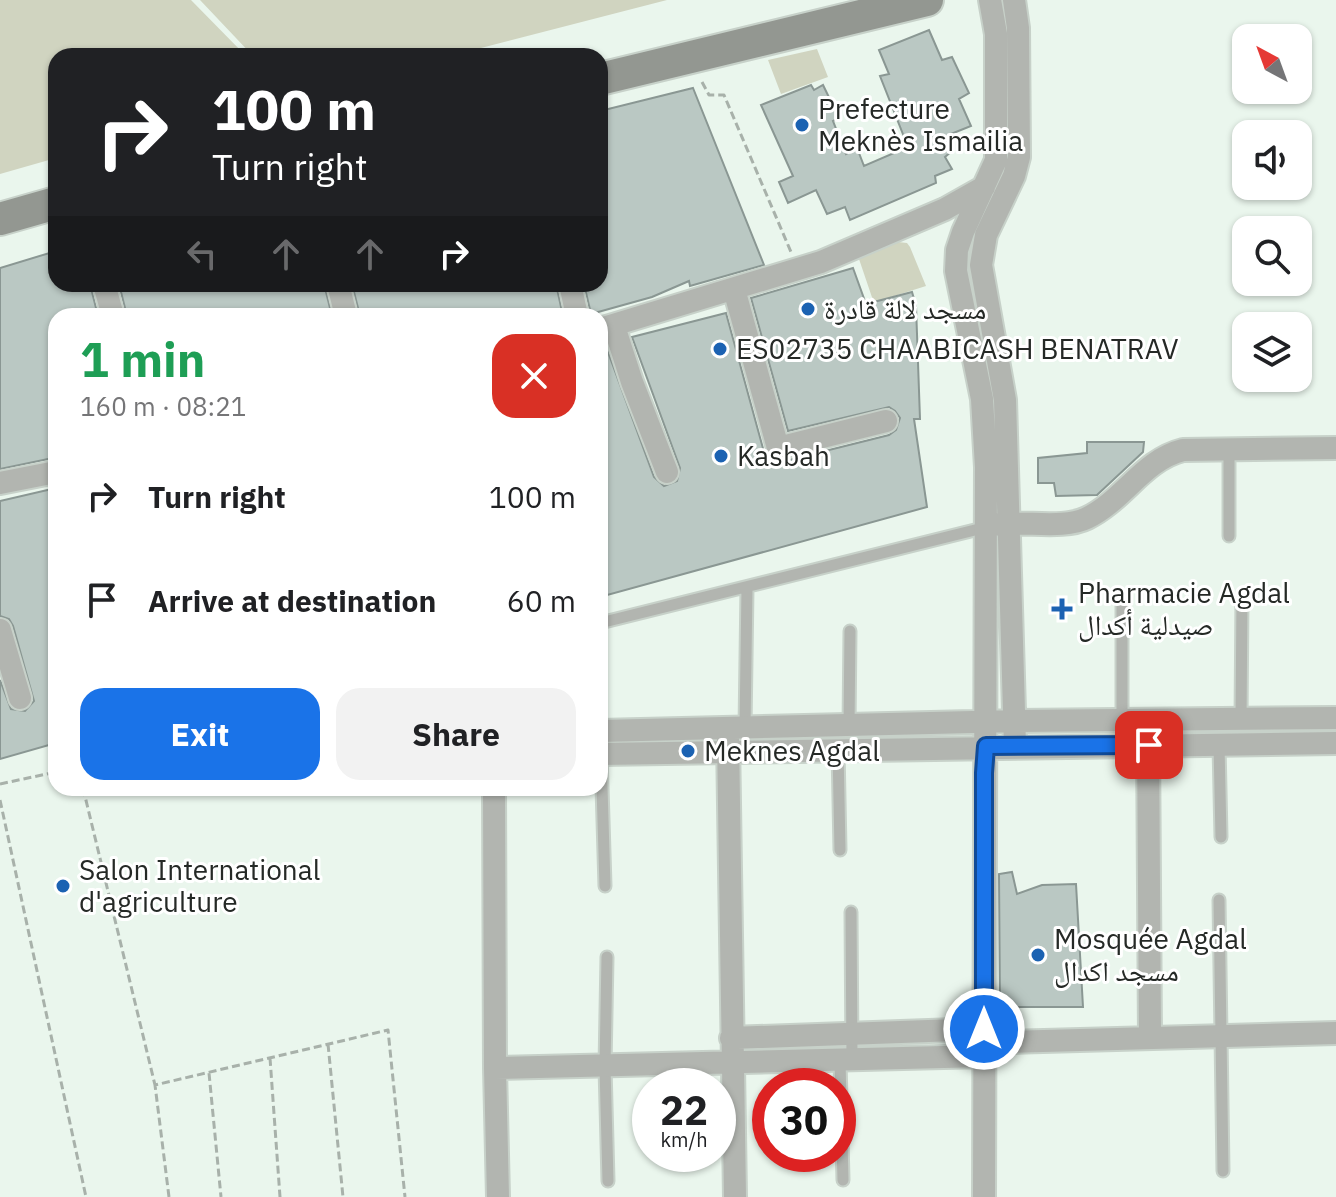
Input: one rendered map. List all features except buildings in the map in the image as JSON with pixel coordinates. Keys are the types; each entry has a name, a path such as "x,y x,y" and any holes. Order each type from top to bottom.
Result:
{"main road":[{"path":"608,58 850,0"},
{"path":"608,77 927,0"},
{"path":"0,219 48,205"},
{"path":"0,239 48,225"}],"street":[{"path":"984,1197 985,722 1005,400 982,275 986,235 997,195 996,34 990,0"},
{"path":"945,209 987,210 1014,176 1020,143 1018,28 1014,0"},
{"path":"608,327 799,270 945,209 997,195"},
{"path":"974,209 957,250 956,271 982,399 998,524 1015,746"},
{"path":"734,289 778,448 886,421"},
{"path":"608,329 667,472"},
{"path":"998,524 1084,520 1116,500 1154,462 1167,454 1183,450 1336,448"},
{"path":"0,483 48,474"},
{"path":"0,630 20,698"},
{"path":"608,753 734,736 849,726 1336,718"},
{"path":"1147,720 1150,1038"},
{"path":"608,731 734,736 838,749 1336,743"},
{"path":"734,736 731,1038 735,1197"},
{"path":"494,796 498,1197"},
{"path":"731,1038 984,1029 1009,1042"},
{"path":"495,1068 984,1056 1009,1042 1336,1033"}],"lane":[{"path":"1229,449 1229,536"},
{"path":"608,621 998,524"},
{"path":"734,736 747,588"},
{"path":"1241,719 1242,598"},
{"path":"1122,603 1122,720"},
{"path":"849,726 850,631"},
{"path":"1219,745 1221,837"},
{"path":"838,749 840,850"},
{"path":"602,796 605,886"},
{"path":"1219,900 1223,1171"},
{"path":"843,1180 846,1060 852,1032 851,912"},
{"path":"607,957 605,1067 608,1181"}],"path":[{"path":"688,58 709,95 724,95 799,270"},
{"path":"0,784 48,774"},
{"path":"85,796 155,1085 169,1197"},
{"path":"0,800 86,1197"},
{"path":"155,1085 388,1030 405,1197"},
{"path":"328,1044 343,1197"},
{"path":"270,1058 280,1197"},
{"path":"209,1073 221,1197"}],"green space":[{"path":"0,0 191,0 238,48 48,48 48,160 0,174"},
{"path":"200,0 667,0 481,48 245,48"},
{"path":"817,49 828,77 781,94 768,60"},
{"path":"898,242 907,243 910,247 926,286 891,297 879,318 859,259"}],"place":[{"name":"Prefecture Meknès Ismailia","path":"802,125"},
{"name":"مسجد لالة قادرة","path":"808,309"},
{"name":"ES02735 CHAABICASH BENATRAV","path":"720,349"},
{"name":"Kasbah","path":"721,456"},
{"name":"Pharmacie Agdal صيدلية أكدال","path":"1062,609"},
{"name":"Meknes Agdal","path":"688,751"},
{"name":"Salon International d'agriculture","path":"63,886"},
{"name":"Mosquée Agdal مسجد اكدال","path":"1038,955"}],"route":[{"path":"984,1029 986,746 1149,745"}]}
